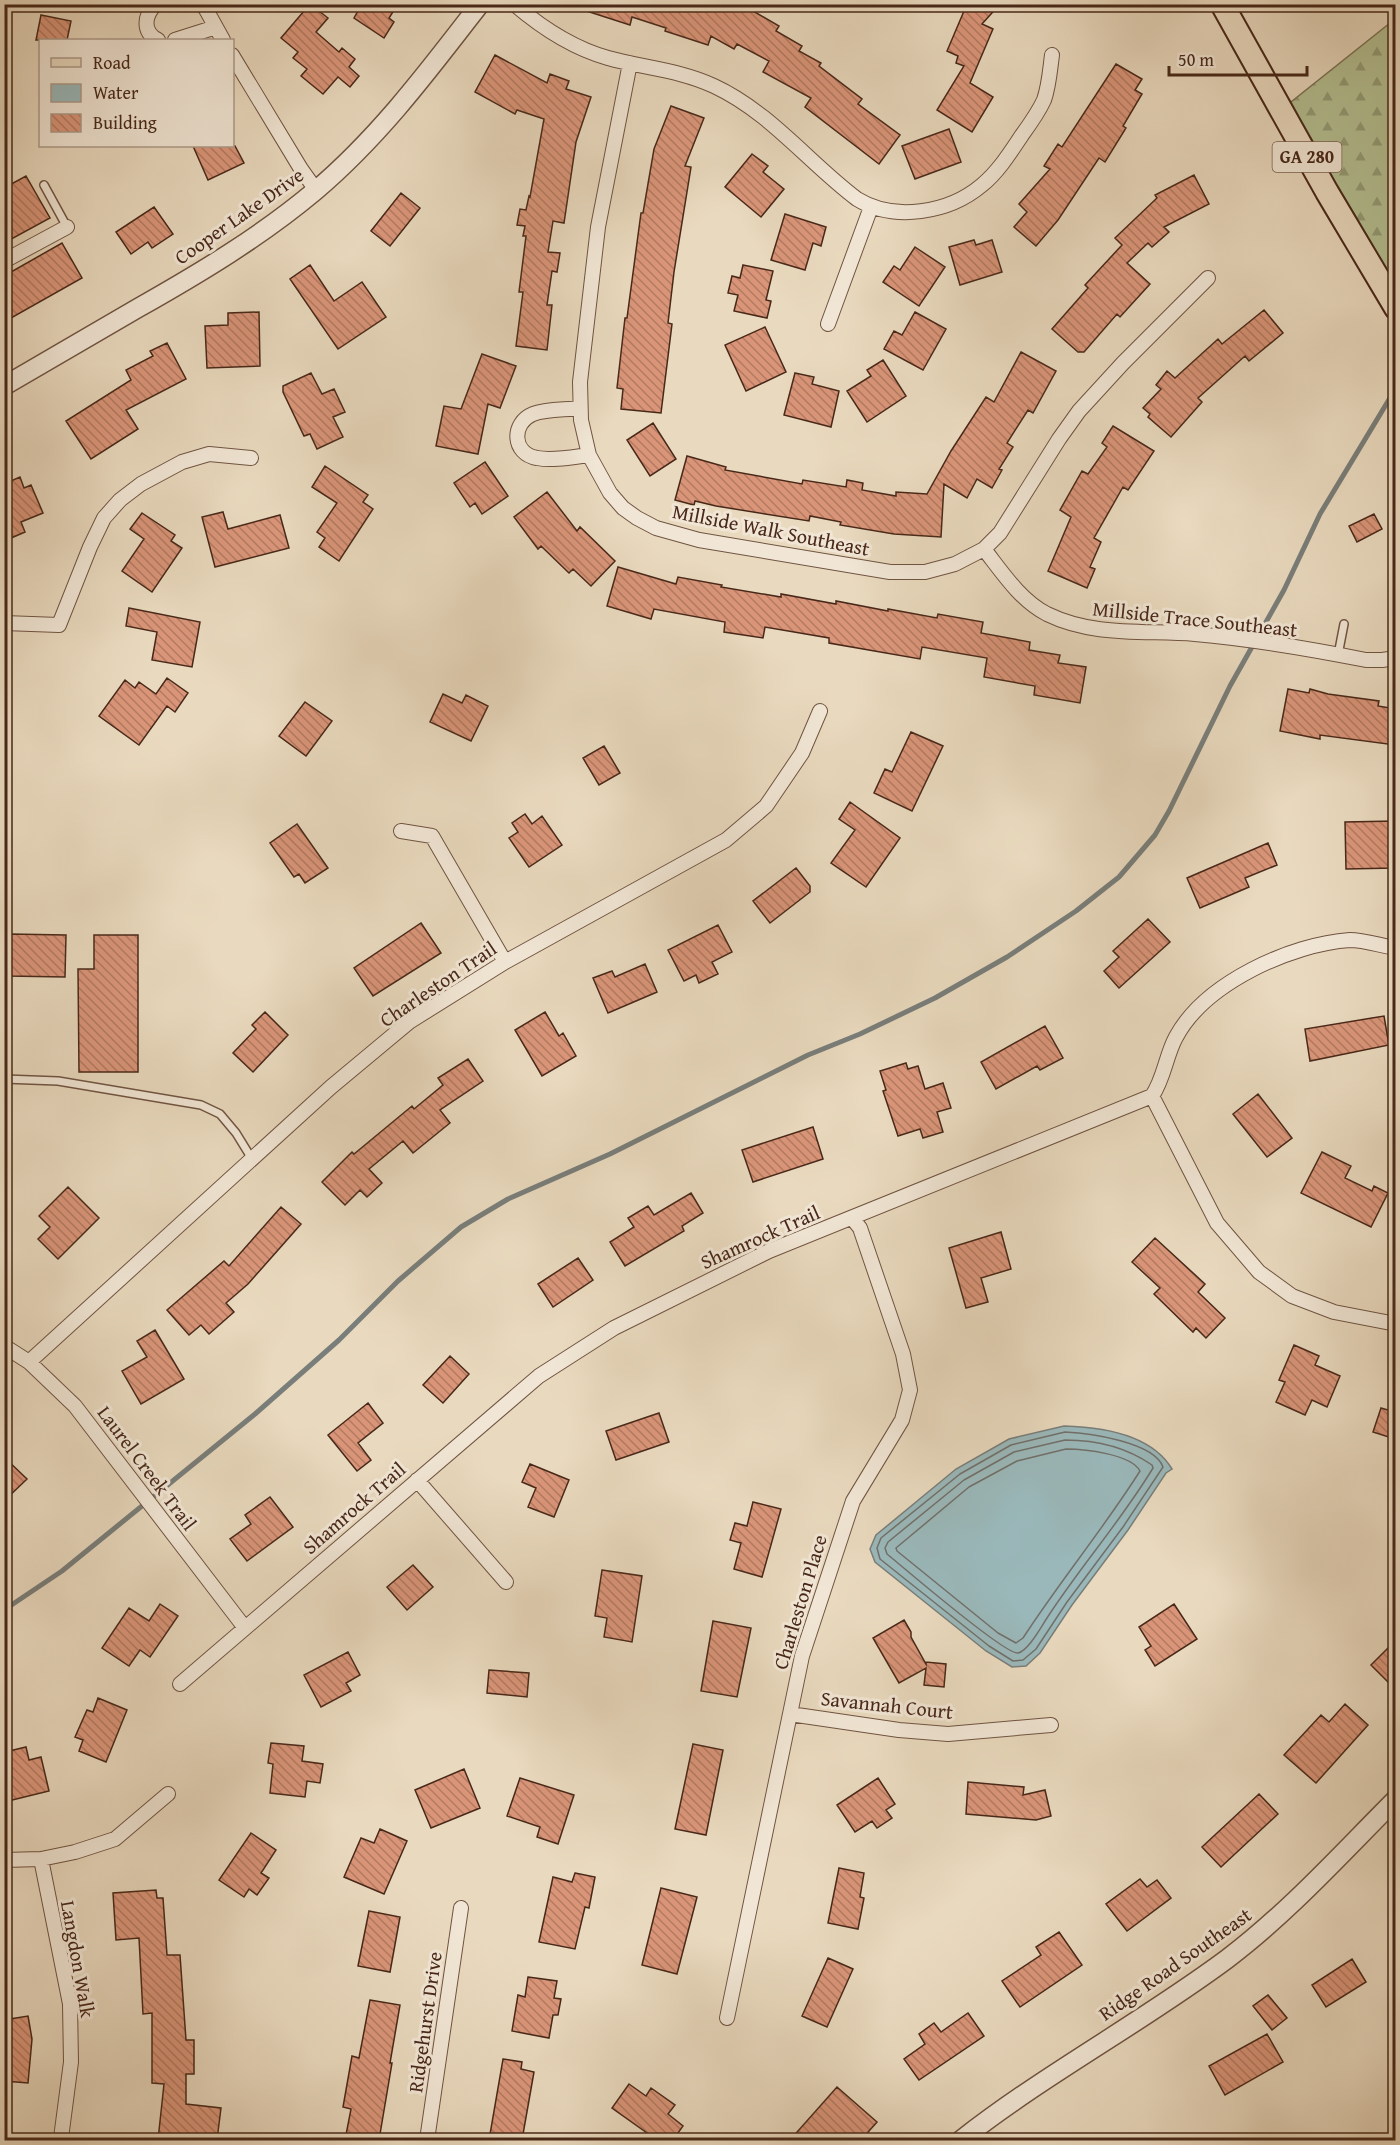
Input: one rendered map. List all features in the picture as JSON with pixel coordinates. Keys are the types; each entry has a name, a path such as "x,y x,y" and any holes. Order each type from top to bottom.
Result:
{"main road":[{"name":"GA 280","path":"1222,4 1395,308"}],"street":[{"path":"156,4 149,10 146,24 150,35 156,39"},
{"path":"203,4 223,39"},
{"name":"Cooper Lake Drive","path":"4,386 224,259 279,220 354,155 410,95 480,4"},
{"path":"514,4 567,42 609,58 685,74 732,95 759,114 842,188 871,207 893,212 932,209 951,204 981,186 1004,162 1038,113 1048,85 1052,55"},
{"path":"178,39 216,27"},
{"path":"234,59 316,190"},
{"name":"Millside Walk Southeast","path":"630,63 598,227 580,382 580,408 584,440 601,480 623,508 656,528 678,536 867,568 908,573 941,569 984,549 1000,533 1079,411 1123,363 1208,278"},
{"path":"828,324 871,207"},
{"path":"4,261 67,227"},
{"path":"580,408 535,413 526,418 517,436 518,445 522,451 540,459 589,455"},
{"path":"4,622 59,625 104,518 120,500 141,484 182,462 209,454 251,458"},
{"name":"Millside Trace Southeast","path":"984,549 1009,581 1031,603 1045,612 1082,627 1104,631 1161,632 1225,637 1366,660 1395,658"},
{"name":"Charleston Trail","path":"29,1362 331,1087 409,1022 505,962 726,840 766,806 802,753 820,711"},
{"path":"401,831 432,836 505,962"},
{"path":"1395,948 1352,940 1303,950 1260,966 1228,983 1197,1007 1176,1037 1152,1096 1216,1223 1259,1272 1292,1296 1334,1312 1395,1324"},
{"name":"Shamrock Trail","path":"180,1684 538,1376 614,1329 769,1251 1152,1096"},
{"name":"Charleston Place","path":"727,2018 802,1656 853,1501 902,1420 910,1390 900,1344 860,1228 852,1218"},
{"name":"Laurel Creek Trail","path":"4,1346 29,1362 75,1406 245,1628"},
{"path":"417,1480 506,1582"},
{"name":"Savannah Court","path":"790,1714 899,1730 948,1734 1051,1725"},
{"path":"4,1860 40,1859 75,1852 115,1839 168,1794"},
{"name":"Ridge Road Southeast","path":"960,2140 1200,1978 1267,1927 1395,1799"},
{"name":"Langdon Walk","path":"40,1859 70,2004 71,2062 61,2138"},
{"name":"Ridgehurst Drive","path":"427,2140 461,1908"}],"lane":[{"path":"44,185 67,227"},
{"path":"1338,655 1344,624"},
{"path":"4,1079 58,1081 201,1105 220,1114 236,1133 252,1159"}],"green space":[{"path":"1395,19 1395,308 1276,114"}],"water":[{"path":"1064,1426 1094,1428 1139,1440 1163,1457 1172,1469 1166,1473 1040,1653 1026,1666 1012,1667 986,1651 875,1562 870,1549 876,1535 956,1469 1009,1439"}],"building":[{"path":"310,4 328,18 316,32 339,52 342,48 355,59 349,67 359,76 350,87 338,77 323,94 301,76 307,69 293,58 298,52 281,38"},
{"path":"362,4 398,4 389,18 394,22 384,38 354,18"},
{"path":"577,4 741,4 779,26 776,31 802,46 799,51 821,63 819,66 862,99 858,104 900,135 879,164 805,107 811,98 763,72 769,61 737,44 734,49 711,36 708,45 632,17 630,25 577,8"},
{"path":"967,4 1000,4 982,24 993,29 970,83 993,97 972,132 937,110 964,66 956,63 958,56 947,51"},
{"path":"41,15 71,21 67,39 36,40"},
{"path":"495,55 547,83 550,74 569,81 566,89 591,97 576,142 564,223 553,221 548,252 560,253 557,272 552,271 547,305 552,305 547,350 516,346 523,292 519,292 526,236 523,236 525,226 517,225 520,209 526,210 530,197 544,119 517,110 515,114 475,92"},
{"path":"1116,64 1142,79 1135,90 1142,94 1123,126 1126,128 1105,162 1099,158 1058,220 1036,246 1014,227 1027,212 1019,204 1050,169 1044,166 1058,144 1062,147"},
{"path":"671,106 704,118 685,166 691,167 674,272 668,323 672,324 661,413 621,409 623,389 617,388 641,213 643,213 654,149"},
{"path":"949,129 961,162 915,179 902,146"},
{"path":"235,146 244,163 208,180 193,147"},
{"path":"752,154 768,166 763,172 784,189 761,217 725,187"},
{"path":"1194,175 1209,204 1164,227 1169,232 1152,247 1148,243 1127,263 1150,284 1120,317 1117,314 1084,352 1078,352 1052,329 1088,288 1085,285 1122,245 1115,238 1157,198 1155,195"},
{"path":"26,176 50,218 4,243 4,188"},
{"path":"401,193 420,208 390,246 371,231"},
{"path":"154,207 173,234 152,248 148,242 131,254 116,232"},
{"path":"785,214 826,227 821,246 813,243 805,270 771,260"},
{"path":"974,240 976,245 992,240 1002,272 960,285 949,247"},
{"path":"62,243 82,278 4,322 4,276"},
{"path":"915,247 945,267 919,306 883,282 894,266 900,270"},
{"path":"310,265 334,301 362,282 386,317 338,349 290,279"},
{"path":"743,265 773,271 766,300 771,301 767,318 734,311 738,295 728,293 732,276 740,278"},
{"path":"1264,310 1283,333 1249,361 1245,356 1198,398 1202,402 1171,437 1148,417 1150,414 1143,408 1161,389 1156,385 1167,371 1175,378 1218,339 1222,344"},
{"path":"259,312 260,366 207,368 205,326 228,325 228,313"},
{"path":"915,312 946,329 923,370 884,349 894,331 902,335"},
{"path":"765,327 786,372 746,391 725,345"},
{"path":"167,343 186,379 126,410 138,429 91,459 66,421 131,380 126,370 153,356 150,351"},
{"path":"1021,352 1056,371 1033,413 1028,410 1007,443 1013,447 999,469 1002,470 992,488 977,479 967,498 944,484 941,537 894,534 840,525 841,522 810,516 809,521 695,501 694,505 675,500 687,456 726,467 725,470 802,484 803,480 846,487 847,480 863,483 862,490 896,496 896,492 927,494 951,451 986,397 994,402"},
{"path":"482,354 516,366 500,408 488,404 478,454 436,446 444,406 461,409"},
{"path":"883,360 906,396 867,422 847,391 871,376 867,370"},
{"path":"311,373 322,394 334,389 345,412 333,417 343,437 317,449 310,434 304,436 283,392 283,386"},
{"path":"795,373 814,377 812,384 839,391 831,427 784,415"},
{"path":"653,423 676,459 650,476 627,440"},
{"path":"1113,426 1154,451 1128,490 1123,487 1094,538 1101,542 1090,567 1095,569 1087,588 1048,571 1071,517 1060,510 1082,471 1088,474 1107,447 1102,443"},
{"path":"485,462 508,496 482,514 475,503 470,507 454,483"},
{"path":"325,466 368,495 363,502 373,509 339,561 319,547 325,538 317,532 337,503 312,487"},
{"path":"20,477 24,488 31,485 43,513 21,522 25,532 4,541 4,484"},
{"path":"547,492 577,531 580,527 615,561 591,586 573,569 569,573 541,546 538,549 514,517"},
{"path":"223,512 228,529 280,515 289,548 215,567 202,517"},
{"path":"142,513 175,535 171,541 182,548 152,592 122,571 144,539 130,529"},
{"path":"1374,514 1382,529 1357,542 1349,526"},
{"path":"618,567 676,584 678,577 781,597 781,594 937,618 938,614 983,622 981,633 1030,642 1029,650 1060,655 1058,663 1086,667 1080,703 1034,695 1035,686 984,677 987,658 922,647 920,659 829,643 829,638 765,627 763,638 724,632 725,622 654,609 651,619 607,606"},
{"path":"129,608 200,622 192,667 152,660 157,632 126,626"},
{"path":"167,678 188,693 175,712 167,706 139,745 99,716 125,680 135,688 139,682 156,694"},
{"path":"1288,689 1309,693 1310,689 1328,694 1379,701 1378,706 1395,709 1395,745 1320,735 1320,739 1280,731"},
{"path":"443,694 462,703 466,695 488,706 471,741 430,722"},
{"path":"305,702 332,721 306,756 279,736"},
{"path":"911,732 943,746 912,811 874,793 885,769 892,772"},
{"path":"604,746 620,773 599,785 583,758"},
{"path":"850,802 900,838 866,887 831,863 855,830 839,819"},
{"path":"525,814 532,824 542,816 562,845 529,867 509,838 518,832 512,823"},
{"path":"1395,821 1395,868 1346,869 1345,822"},
{"path":"297,824 328,868 305,883 299,874 294,877 270,843"},
{"path":"1268,843 1277,865 1245,878 1249,887 1200,908 1187,878"},
{"path":"796,868 810,886 810,892 770,923 753,901"},
{"path":"1148,919 1170,942 1119,988 1104,971 1119,957 1113,951"},
{"path":"421,923 441,953 373,996 354,968"},
{"path":"718,925 732,952 712,962 718,974 699,983 696,975 684,981 668,950"},
{"path":"9,934 66,935 65,977 8,976"},
{"path":"94,935 138,935 138,1072 79,1072 78,969 94,969"},
{"path":"645,964 657,992 608,1013 593,978 612,971 615,977"},
{"path":"265,1012 288,1035 253,1072 233,1053 256,1029 252,1025"},
{"path":"545,1012 559,1036 563,1033 576,1056 542,1076 515,1030"},
{"path":"1384,1016 1389,1045 1310,1061 1305,1029"},
{"path":"1045,1026 1063,1058 1040,1070 1037,1066 996,1089 981,1062"},
{"path":"468,1059 483,1081 440,1110 450,1123 413,1153 403,1141 369,1169 382,1183 367,1197 360,1190 345,1205 322,1182 352,1152 354,1154 412,1106 414,1109 443,1085 438,1078"},
{"path":"906,1063 908,1069 918,1066 925,1089 943,1083 951,1108 937,1112 943,1132 923,1138 920,1129 898,1136 883,1091 886,1090 880,1071"},
{"path":"1258,1094 1292,1138 1267,1157 1233,1114"},
{"path":"813,1127 823,1159 753,1182 742,1150"},
{"path":"1322,1152 1351,1166 1345,1178 1372,1191 1374,1186 1388,1193 1371,1227 1301,1193"},
{"path":"68,1187 99,1218 58,1259 38,1239 50,1227 39,1216"},
{"path":"691,1193 703,1213 682,1226 684,1231 625,1266 610,1242 634,1227 628,1218 648,1206 654,1215"},
{"path":"281,1207 301,1224 248,1284 226,1303 234,1312 209,1334 201,1325 189,1335 167,1310 224,1261 229,1266"},
{"path":"1001,1232 1011,1269 981,1278 988,1302 966,1308 949,1248"},
{"path":"1155,1238 1205,1284 1198,1292 1225,1318 1206,1338 1196,1328 1193,1332 1154,1294 1160,1288 1132,1262"},
{"path":"578,1258 593,1280 553,1307 538,1284"},
{"path":"155,1330 184,1379 141,1404 122,1371 147,1357 137,1341"},
{"path":"1294,1345 1319,1356 1315,1365 1340,1376 1327,1407 1312,1400 1305,1415 1276,1402 1285,1382 1279,1380"},
{"path":"450,1356 469,1374 443,1403 423,1385"},
{"path":"368,1403 383,1423 358,1443 371,1460 357,1471 328,1435"},
{"path":"1381,1408 1395,1412 1395,1439 1373,1432"},
{"path":"659,1413 669,1442 616,1460 606,1431"},
{"path":"4,1457 27,1479 4,1501"},
{"path":"530,1464 569,1480 554,1517 528,1507 536,1488 522,1482"},
{"path":"270,1497 293,1527 247,1561 230,1539 251,1524 245,1515"},
{"path":"753,1502 781,1509 762,1577 734,1569 741,1543 730,1540 735,1523 747,1526"},
{"path":"413,1565 433,1587 407,1610 387,1587"},
{"path":"602,1570 642,1576 632,1642 604,1637 607,1618 595,1616"},
{"path":"160,1604 178,1616 150,1657 140,1650 129,1666 102,1648 129,1608 149,1621"},
{"path":"1174,1604 1197,1639 1155,1666 1145,1650 1151,1646 1139,1627"},
{"path":"904,1620 926,1664 926,1662 946,1664 944,1687 924,1685 926,1668 899,1683 873,1638"},
{"path":"713,1621 751,1628 737,1697 701,1691"},
{"path":"1395,1641 1395,1689 1371,1665"},
{"path":"348,1652 360,1675 346,1683 351,1691 321,1707 304,1675"},
{"path":"489,1670 529,1673 527,1697 487,1693"},
{"path":"98,1698 127,1710 106,1762 79,1751 83,1740 75,1737 87,1710 93,1712"},
{"path":"1345,1704 1368,1725 1316,1783 1284,1755 1321,1715 1329,1722"},
{"path":"271,1743 304,1746 302,1761 323,1764 320,1783 307,1781 305,1797 270,1793 273,1764 268,1763"},
{"path":"693,1744 723,1750 706,1835 675,1829"},
{"path":"26,1747 29,1760 41,1757 49,1791 4,1802 4,1769 9,1768 5,1752"},
{"path":"464,1769 480,1808 431,1828 415,1790"},
{"path":"520,1778 574,1795 558,1844 537,1837 540,1827 507,1816"},
{"path":"878,1778 895,1804 886,1810 892,1818 877,1828 872,1821 855,1832 837,1805"},
{"path":"968,1782 1024,1787 1023,1795 1045,1790 1051,1816 1036,1820 966,1814"},
{"path":"1259,1794 1278,1814 1221,1867 1202,1847"},
{"path":"380,1829 407,1841 384,1894 344,1877 361,1838 374,1843"},
{"path":"251,1833 276,1850 261,1873 269,1878 257,1895 249,1889 244,1897 219,1880"},
{"path":"839,1868 864,1873 860,1897 864,1898 858,1929 828,1923"},
{"path":"575,1873 595,1877 589,1908 585,1907 575,1949 539,1942 553,1877 572,1882"},
{"path":"1140,1879 1147,1887 1157,1880 1171,1898 1127,1931 1106,1904"},
{"path":"661,1888 697,1897 677,1974 642,1965"},
{"path":"156,1890 157,1898 163,1898 167,1955 180,1955 186,2040 194,2040 194,2074 186,2074 186,2104 221,2108 217,2140 158,2140 164,2084 152,2083 152,2013 143,2014 139,1938 116,1940 113,1893"},
{"path":"369,1911 400,1917 390,1972 358,1966"},
{"path":"1059,1932 1082,1965 1020,2007 1002,1981 1041,1955 1036,1947"},
{"path":"828,1958 853,1969 827,2027 802,2016"},
{"path":"1352,1959 1366,1982 1326,2007 1312,1985"},
{"path":"528,1977 557,1981 554,1998 561,1999 558,2015 553,2015 549,2038 512,2031 518,1995 525,1997"},
{"path":"1268,1995 1287,2018 1272,2030 1253,2006"},
{"path":"370,2000 400,2005 379,2140 345,2140 351,2109 343,2107 352,2056 359,2058"},
{"path":"968,2013 984,2036 919,2080 904,2059 925,2044 919,2034 934,2023 941,2032"},
{"path":"28,2016 32,2039 28,2083 4,2081 4,2020"},
{"path":"1267,2034 1283,2062 1225,2095 1209,2066"},
{"path":"503,2059 522,2062 521,2069 534,2072 522,2140 489,2140"},
{"path":"629,2084 646,2096 651,2088 675,2105 668,2114 683,2126 673,2140 657,2140 612,2108"},
{"path":"837,2087 877,2122 861,2140 790,2140"}],"waterway":[{"path":"4,1610 62,1571 255,1414 339,1340 398,1281 461,1227 508,1199 610,1154 808,1055 860,1034 935,998 1007,957 1076,911 1119,877 1155,835 1169,811 1230,686 1284,590 1320,514 1396,388"}]}
